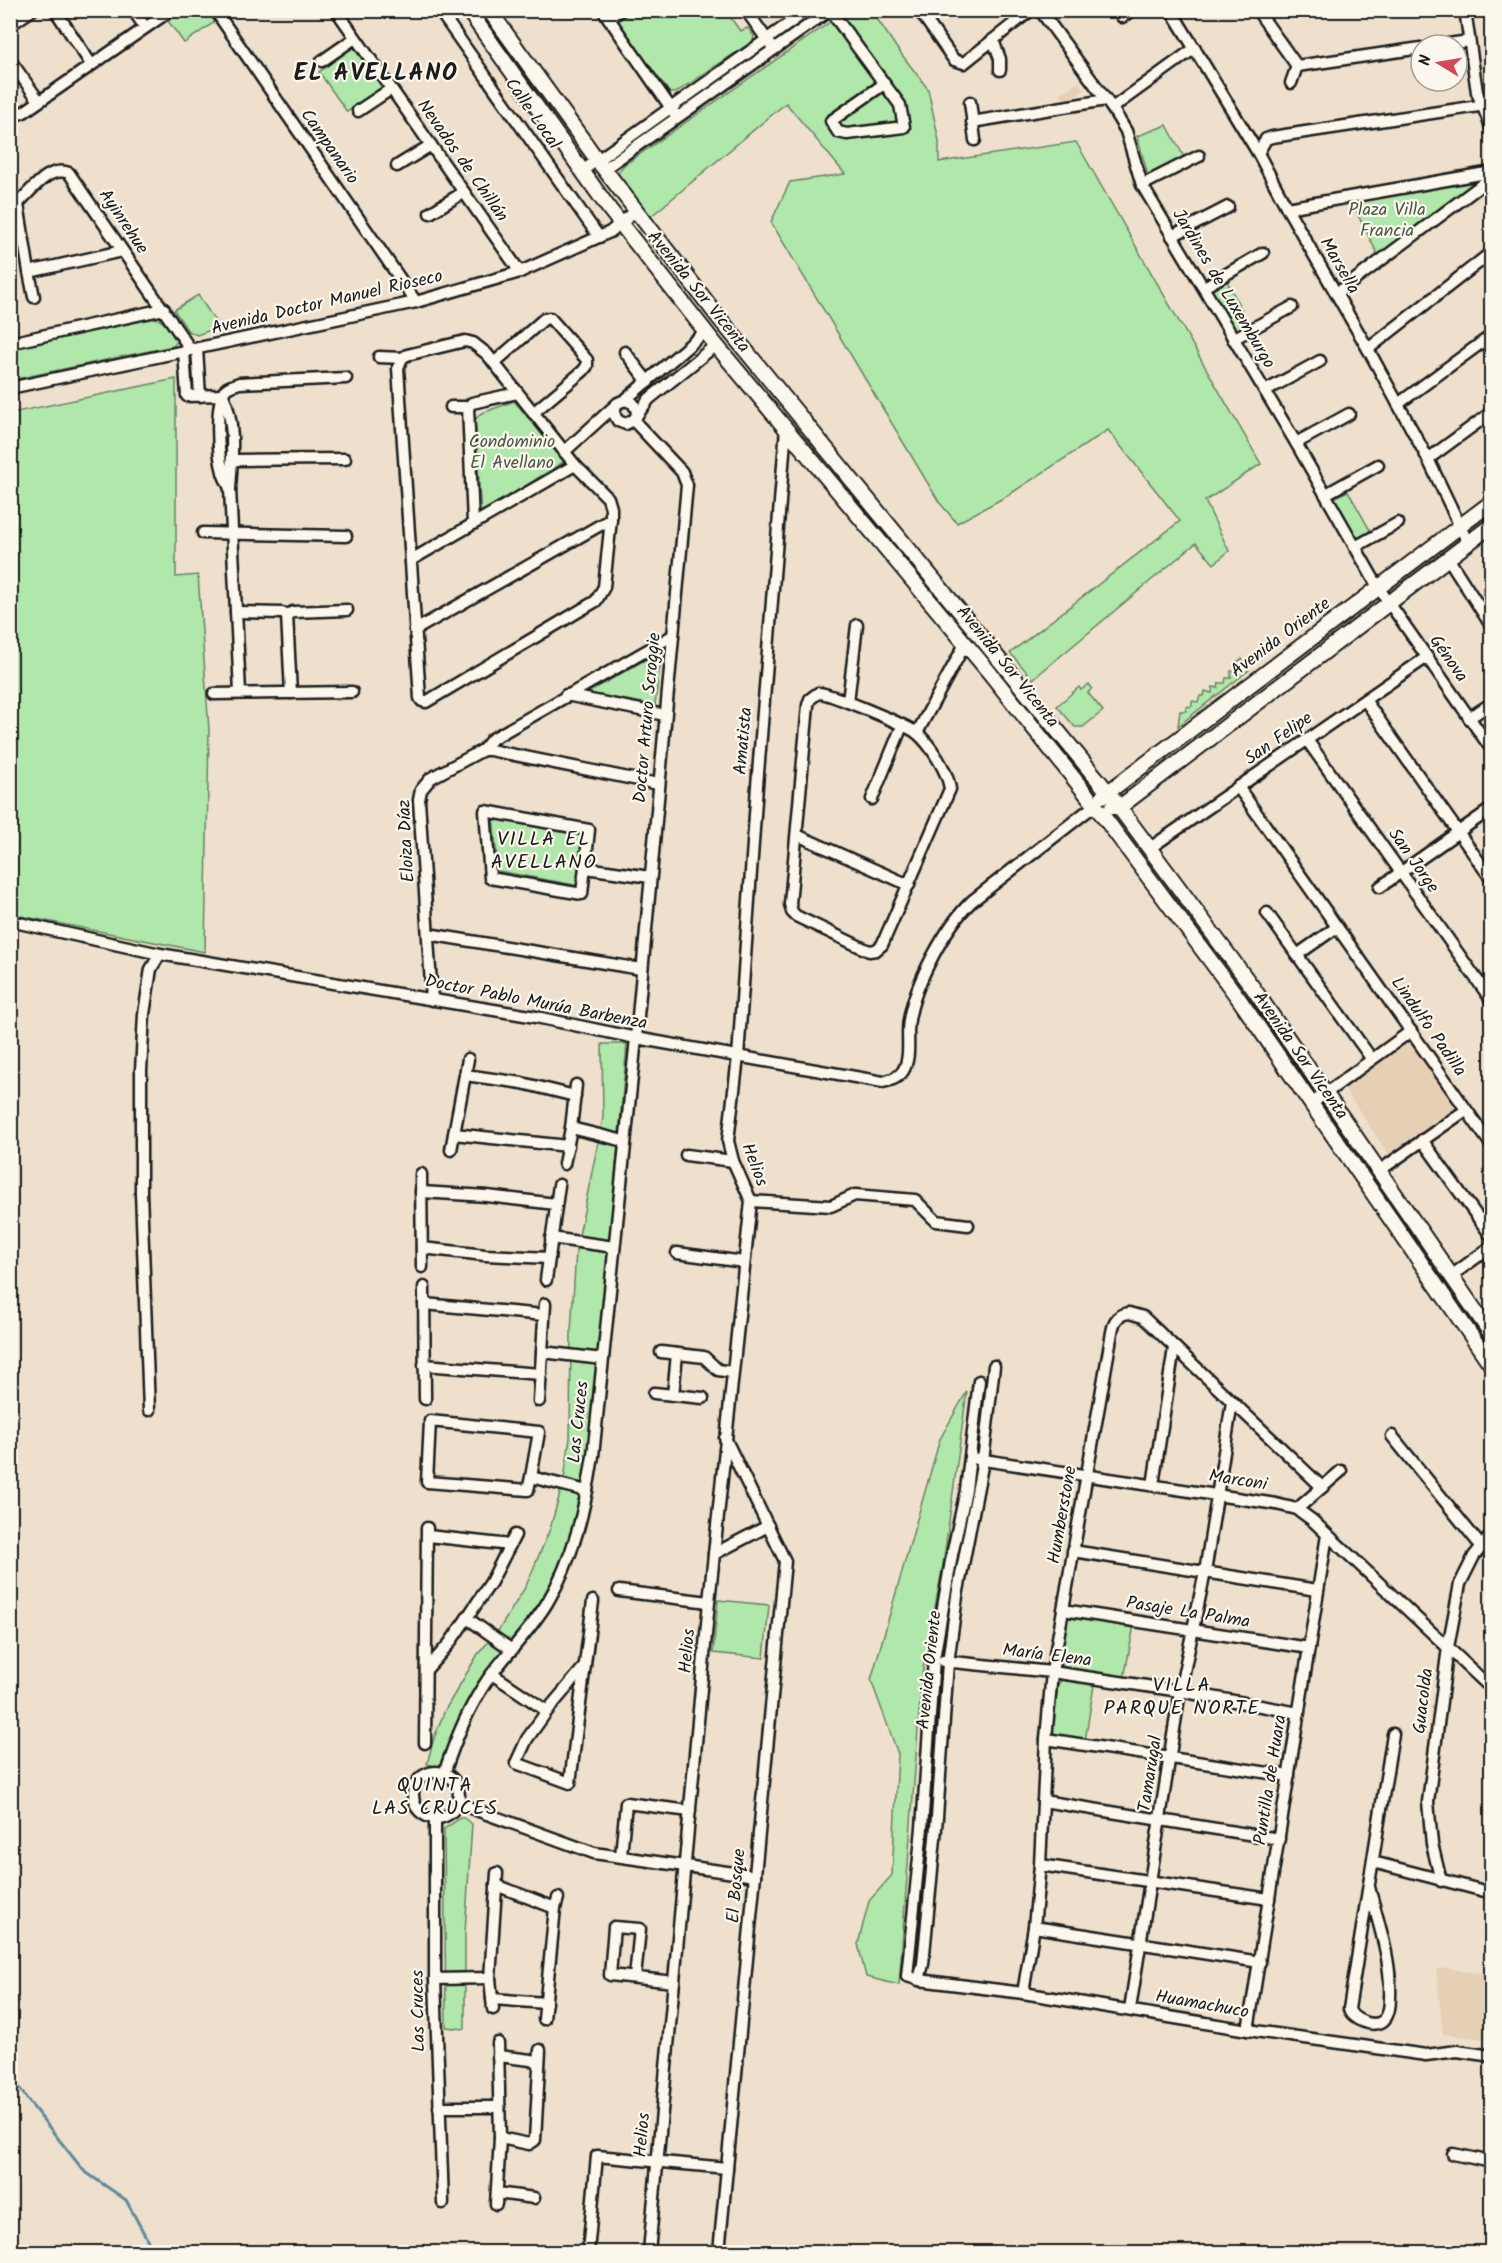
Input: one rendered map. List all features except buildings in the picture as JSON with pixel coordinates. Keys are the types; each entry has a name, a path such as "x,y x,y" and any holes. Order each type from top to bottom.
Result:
{"main road":[{"name":"Avenida Sor Vicenta","path":"468,10 621,224 705,332 976,657 1095,805 1239,999 1491,1366"},
{"name":"Avenida Sor Vicenta","path":"489,10 601,165 736,338 1120,807 1244,975 1491,1335"},
{"path":"582,171 595,172 601,165"},
{"path":"705,332 724,333 736,338"},
{"path":"811,459 823,459 840,467"},
{"name":"Avenida Oriente","path":"1095,805 1107,791 1491,502"},
{"name":"Avenida Oriente","path":"1120,807 1491,525"},
{"path":"976,657 987,659 997,657"},
{"path":"1267,671 1275,684 1272,692"},
{"path":"1169,744 1183,759"},
{"path":"1095,805 1120,807"}],"street":[{"path":"10,25 32,10"},
{"path":"55,10 92,64"},
{"path":"133,10 145,27"},
{"path":"10,117 24,112 171,10"},
{"name":"Campanario","path":"215,10 416,302"},
{"name":"Nevados de Chillán","path":"336,10 520,272"},
{"name":"Calle Local","path":"439,10 599,237"},
{"path":"621,10 606,15 675,113"},
{"path":"746,10 774,50"},
{"path":"675,113 808,10"},
{"path":"919,10 954,60 964,63 1031,10"},
{"name":"Jardines de Luxemburgo","path":"1040,10 1126,131 1142,185 1326,494 1378,587"},
{"path":"1122,17 1131,10"},
{"name":"Marsella","path":"1171,10 1258,153 1368,349 1428,459 1468,543"},
{"path":"1257,10 1297,66"},
{"path":"1465,10 1467,33"},
{"path":"601,165 675,113 830,11 900,105 904,127 848,134 838,132 831,121 884,84"},
{"path":"322,61 355,38"},
{"path":"993,40 1000,59 1000,70"},
{"path":"1469,44 1487,105 1491,129"},
{"path":"972,123 1109,104 1196,48"},
{"path":"1297,66 1409,50"},
{"path":"10,60 39,101"},
{"path":"1291,83 1297,66"},
{"path":"358,111 391,89"},
{"path":"970,102 975,140"},
{"path":"1258,153 1266,139 1272,137 1487,105"},
{"path":"397,166 431,145"},
{"path":"1142,185 1199,156"},
{"name":"Ayinrehue","path":"14,207 51,172 61,170 69,173 191,350"},
{"path":"1287,208 1491,172"},
{"path":"1336,294 1491,177"},
{"path":"430,213 464,192"},
{"path":"14,207 34,297"},
{"path":"1172,236 1228,207"},
{"name":"Avenida Doctor Manuel Rioseco","path":"10,388 416,302 520,272 599,237 621,224 636,211"},
{"path":"29,272 122,251"},
{"path":"1368,349 1491,252"},
{"path":"1204,287 1263,253"},
{"path":"1233,339 1292,307"},
{"path":"10,343 164,309"},
{"path":"494,363 544,319 550,318 586,360 587,366 583,371 533,413"},
{"path":"564,452 594,422 648,382 705,332"},
{"path":"1398,404 1491,335"},
{"path":"379,357 402,358 465,341 473,343 494,363 575,465 608,498 611,508 604,587 596,601 426,702 420,698 415,630 398,368 402,358"},
{"path":"594,422 607,420 626,424 635,418 649,399 716,345"},
{"path":"191,350 186,396 223,395"},
{"path":"624,352 648,382"},
{"path":"1265,391 1320,361"},
{"path":"230,489 222,471 218,421 223,395 227,387 239,383 346,378"},
{"path":"451,406 468,407 472,403 517,393"},
{"path":"223,395 230,410 232,460 230,489 240,692"},
{"path":"618,421 614,414 621,403"},
{"name":"Doctor Arturo Scroggie","path":"621,403 636,406 635,418 682,472 687,481 636,1038"},
{"path":"468,407 473,523"},
{"path":"1428,459 1491,412"},
{"path":"1296,444 1349,414"},
{"name":"Amatista","path":"738,1057 786,428"},
{"path":"232,460 345,459"},
{"path":"411,560 575,465"},
{"path":"1326,494 1378,465"},
{"path":"415,630 611,519"},
{"path":"1355,547 1398,523"},
{"path":"202,533 345,536"},
{"path":"1448,558 1491,627"},
{"name":"Génova","path":"1378,587 1491,750"},
{"path":"287,615 293,612 347,610"},
{"path":"236,612 282,612 287,615"},
{"path":"287,615 291,693"},
{"path":"848,702 857,625"},
{"name":"Eloiza Díaz","path":"432,1000 419,800 421,790 431,778 483,750 492,739 672,636"},
{"path":"917,733 965,644"},
{"name":"San Felipe","path":"1150,848 1427,657"},
{"path":"214,694 352,692"},
{"path":"821,692 848,702 917,733 941,763 948,777 950,789 882,945 876,950 868,951 796,916 790,904 808,702 814,694 821,692"},
{"path":"566,695 665,715"},
{"path":"1365,700 1491,880"},
{"path":"1469,718 1491,703"},
{"path":"872,799 902,726"},
{"name":"San Jorge","path":"1307,740 1491,1001"},
{"path":"483,750 658,784"},
{"name":"Lindulfo Padilla","path":"1238,787 1491,1146"},
{"name":"Avenida Oriente","path":"903,1071 907,1055 911,1008 947,929 972,901 1095,805"},
{"path":"1380,887 1491,808"},
{"path":"484,811 589,830 586,868 582,894 490,878 484,811"},
{"path":"797,835 909,885"},
{"path":"586,868 650,877"},
{"path":"1267,913 1371,1059"},
{"name":"Doctor Pablo Murúa Barbenza","path":"10,921 160,954 536,1017 636,1038 883,1082 898,1076 903,1071"},
{"path":"1297,955 1337,927"},
{"path":"428,934 641,969"},
{"path":"149,1410 141,1192 141,1071 144,1014 149,981 151,969 160,954"},
{"path":"1311,1104 1411,1032"},
{"name":"Las Cruces","path":"444,1774 464,1721 492,1674 546,1604 565,1568 579,1529 593,1456 636,1038"},
{"name":"Helios","path":"649,2253 709,1602 751,1201 733,1161 728,1141 738,1057"},
{"path":"451,1150 468,1059"},
{"path":"465,1075 522,1083 575,1096"},
{"path":"564,1164 576,1084"},
{"path":"1379,1171 1466,1110"},
{"path":"571,1128 624,1141"},
{"path":"454,1134 568,1146"},
{"path":"1422,1140 1491,1237"},
{"path":"686,1155 733,1161"},
{"path":"421,1174 422,1267"},
{"path":"546,1280 559,1185"},
{"path":"421,1192 487,1196 556,1204"},
{"path":"751,1201 831,1206 855,1195 915,1200 936,1221 968,1225"},
{"path":"551,1238 614,1247"},
{"path":"1451,1276 1491,1246"},
{"path":"422,1248 485,1256 549,1258"},
{"path":"676,1253 744,1262"},
{"path":"424,1287 425,1399"},
{"path":"424,1304 544,1310 539,1401"},
{"name":"Humberstone","path":"1023,1993 1034,1927 1040,1865 1046,1739 1052,1672 1114,1322 1124,1314 1138,1315 1322,1487"},
{"path":"1153,1485 1174,1347"},
{"path":"542,1352 603,1359"},
{"path":"661,1352 704,1357 718,1370 732,1372"},
{"path":"674,1395 677,1354"},
{"path":"424,1365 541,1374"},
{"name":"Avenida Oriente","path":"919,1980 937,1817 948,1663 957,1596 983,1461 994,1366"},
{"name":"Avenida Oriente","path":"907,1976 922,1828 934,1659 970,1458 979,1381"},
{"path":"654,1393 704,1398"},
{"name":"Tamarugal","path":"1130,2009 1180,1691 1205,1572 1232,1402"},
{"path":"430,1421 539,1432 531,1477 528,1490 427,1482 430,1421"},
{"path":"1392,1436 1481,1546"},
{"name":"El Bosque","path":"719,2253 784,1561 725,1438"},
{"name":"Marconi","path":"970,1458 1297,1509 1312,1520 1491,1689"},
{"path":"1297,1509 1341,1471"},
{"path":"531,1477 587,1491"},
{"path":"714,1554 768,1526"},
{"path":"425,1743 427,1532 510,1545"},
{"name":"Puntilla de Huara","path":"1248,2030 1327,1534"},
{"name":"Guacolda","path":"1441,1881 1432,1844 1428,1802 1448,1647 1460,1584 1481,1546 1491,1534"},
{"path":"426,1670 449,1644 491,1582 515,1535"},
{"path":"1073,1551 1317,1590"},
{"path":"620,1590 709,1602"},
{"path":"585,1666 547,1710 527,1739 516,1762 570,1783 585,1666 593,1600"},
{"name":"Pasaje La Palma","path":"1063,1610 1309,1648"},
{"path":"467,1618 512,1650"},
{"name":"María Elena","path":"934,1659 948,1663 1052,1672 1180,1691 1299,1713"},
{"path":"492,1674 547,1710"},
{"path":"1369,1887 1390,1973 1390,1999 1387,2013 1385,2019 1378,2023 1355,2018 1350,2014 1349,2009 1394,1734"},
{"path":"1046,1739 1170,1756 1288,1776"},
{"path":"444,1774 455,1783 458,1789 457,1803 449,1814 435,1818 418,1810 413,1791 425,1775 444,1774"},
{"path":"1043,1801 1279,1839"},
{"path":"457,1803 594,1853 755,1875"},
{"path":"621,1856 626,1803 690,1810"},
{"name":"Las Cruces","path":"435,1818 435,1979 442,2203"},
{"path":"1373,1862 1491,1893"},
{"path":"1040,1865 1269,1899"},
{"path":"497,1873 490,1978 492,2004 546,2003"},
{"path":"496,1885 557,1903 544,2019"},
{"path":"635,1977 640,1929 614,1927 610,1975 674,1982"},
{"path":"1034,1927 1260,1962"},
{"name":"Huamachuco","path":"907,1976 919,1980 1023,1993 1248,2030 1426,2055 1457,2051 1491,2056"},
{"path":"435,1979 490,1978"},
{"path":"498,2043 500,2138 497,2198 534,2198"},
{"path":"498,2056 540,2056 535,2140 529,2144 500,2138"},
{"path":"439,2108 499,2107"},
{"path":"1453,2154 1491,2162"},
{"path":"588,2253 597,2156 727,2168"}],"shaded area":[{"path":"1079,82 1084,90 1072,97 1075,102 1065,103 1060,93"},
{"path":"1411,1037 1459,1107 1390,1157 1342,1085"},
{"path":"1446,1968 1491,1975 1491,2040 1443,2034 1436,1969"}],"green space":[{"path":"184,10 208,11 216,21 184,43 168,21"},
{"path":"631,11 726,11 740,31 748,28 754,36 753,41 675,93 670,93 617,24 622,16"},
{"path":"846,11 872,11 928,89 939,141 939,162 1076,142 1261,464 1205,501 1229,551 1214,564 1196,543 1033,679 1010,653 1180,521 1108,430 1007,496 957,523 939,502 771,222 790,182 845,174 786,103 649,218 617,174 623,166"},
{"path":"353,47 382,87 347,112 319,72"},
{"path":"1167,125 1185,159 1149,179 1137,136"},
{"name":"Plaza Villa Francia","path":"1484,177 1379,257 1351,201"},
{"path":"1226,279 1249,325 1234,334 1208,288"},
{"path":"198,295 219,327 197,335 188,331 174,310"},
{"path":"156,318 177,336 173,346 11,380 10,349"},
{"path":"176,379 176,577 198,575 209,730 205,952 11,914 11,413"},
{"name":"Condominio El Avellano","path":"514,401 565,461 481,514 475,420 480,414"},
{"path":"1348,491 1372,534 1356,542 1329,500"},
{"path":"662,650 655,705 587,693"},
{"path":"1242,659 1249,670 1178,726 1180,711 1186,711 1186,707 1192,706 1192,701 1198,702 1200,696 1204,696 1205,691 1212,693 1213,687 1218,688 1219,683 1225,683 1226,678 1231,678 1231,671 1236,672 1238,661"},
{"path":"1089,684 1092,688 1088,693 1103,711 1083,727 1075,727 1057,706 1079,687 1081,690"},
{"path":"493,815 586,832 580,886 498,871"},
{"path":"602,1044 627,1044 594,1420 584,1497 570,1546 551,1585 469,1698 439,1767 427,1764 445,1710 478,1654 500,1628 526,1586 550,1529 564,1479 570,1438 571,1332 576,1250 603,1118"},
{"path":"967,1391 943,1565 922,1675 899,1985 866,1977 858,1944 869,1901 892,1875 898,1754 871,1680 940,1439"},
{"path":"718,1600 769,1605 764,1658 713,1653"},
{"path":"1068,1614 1134,1625 1124,1679 1066,1669 1060,1662"},
{"path":"1062,1680 1094,1685 1085,1741 1052,1737 1058,1684"},
{"path":"462,1817 472,1824 465,1933 465,2029 446,2027 444,1829"}],"waterway":[{"path":"10,2074 29,2102 84,2171 126,2200 154,2252"}],"district":[{"name":"EL AVELLANO","path":"376,73"},
{"name":"VILLA EL AVELLANO","path":"544,852"},
{"name":"VILLA PARQUE NORTE","path":"1182,1698"},
{"name":"QUINTA LAS CRUCES","path":"435,1798"}]}
